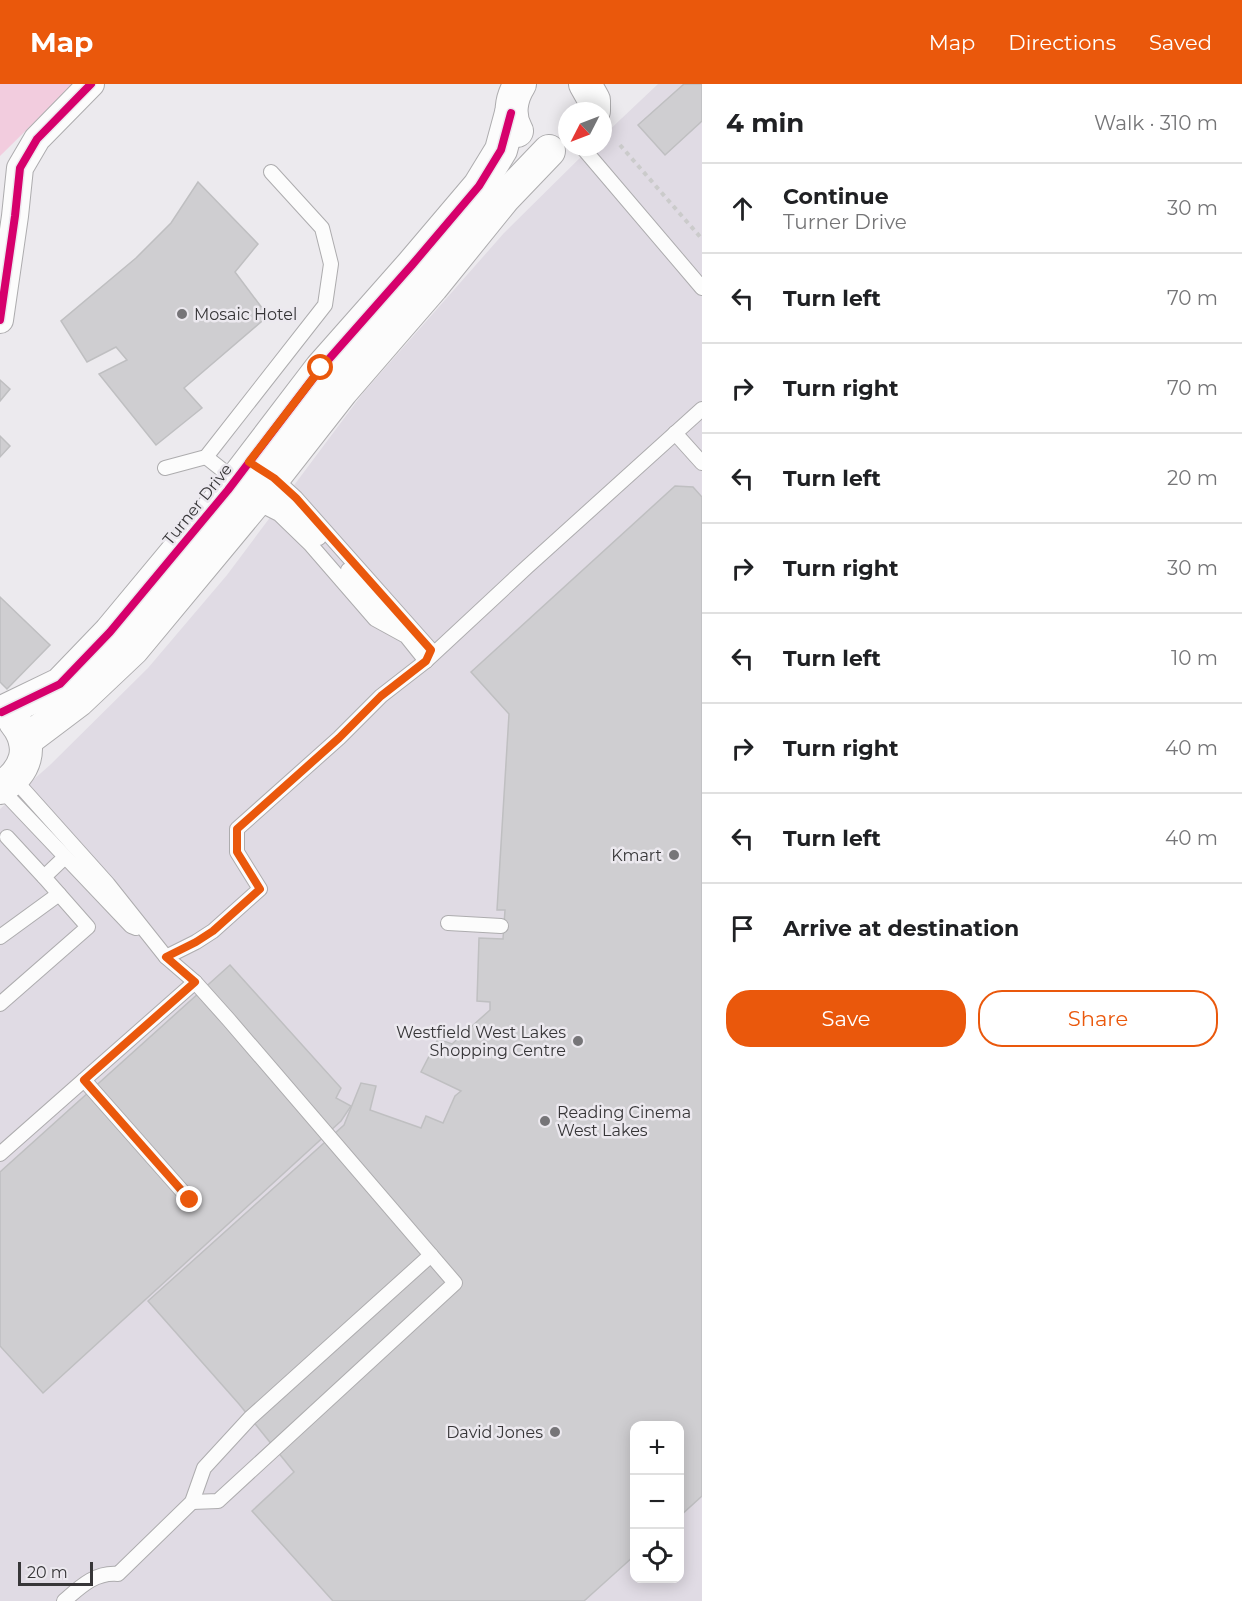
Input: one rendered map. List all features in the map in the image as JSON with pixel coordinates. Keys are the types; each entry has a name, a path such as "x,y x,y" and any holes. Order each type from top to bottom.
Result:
{"street":[{"path":"0,320 20,168 38,140 91,84"},
{"path":"513,95 515,127 523,139 535,148 558,149"},
{"name":"Turner Drive","path":"25,741 78,701 133,649 253,480 321,368 412,266 479,186 501,150 513,95"},
{"name":"Turner Drive","path":"1,711 60,684 253,480 342,392 504,198 558,150"},
{"path":"1,711 13,719 21,729 26,755 21,769 5,785"}],"lane":[{"path":"590,156 702,288"},
{"path":"165,468 206,457 325,304 331,264 322,228 271,172"},
{"path":"166,957 213,931 260,889 237,852 237,829 339,738 381,696 426,661 702,409"},
{"path":"675,434 702,463"},
{"path":"206,457 296,498 431,650 426,661"},
{"path":"253,480 302,520 426,661"},
{"path":"5,785 65,857 131,926 146,932"},
{"path":"5,785 108,884 166,957 195,982 455,1283 218,1501 192,1502"},
{"path":"0,1004 88,927 7,837"},
{"path":"44,878 65,857"},
{"path":"0,937 59,894"},
{"path":"448,923 501,926"},
{"path":"0,1154 195,982"},
{"path":"84,1080 190,1200"},
{"path":"64,1601 92,1578 101,1574 118,1574 192,1502 204,1468 250,1418 430,1255"}],"path":[{"path":"620,146 702,239"}],"shaded area":[{"path":"0,84 73,84 0,156"},
{"path":"658,84 702,84 702,1601 0,1601 0,809 50,765 148,668 227,575 363,393 504,233 582,156 612,156 612,127"}],"building":[{"path":"684,84 702,84 702,121 665,155 638,125"},
{"path":"198,182 258,244 235,272 268,316 184,388 202,408 156,445 99,374 127,360 116,347 87,362 61,321 136,258 171,223"},
{"path":"0,380 10,389 0,401"},
{"path":"0,436 10,446 0,457"},
{"name":"Westfield West Lakes Shopping Centre","path":"675,486 693,487 702,497 702,1496 684,1512 684,1421 630,1421 630,1560 584,1601 333,1601 252,1511 294,1472 239,1404 148,1301 344,1125 361,1083 376,1086 370,1110 421,1128 426,1116 443,1123 455,1096 461,1091 421,1072 438,1039 452,1044 490,1010 490,1002 477,1001 479,938 503,939 505,910 497,910 509,714 471,672"},
{"path":"0,597 50,645 7,689 0,682"},
{"path":"230,965 341,1088 336,1098 351,1106 341,1121 43,1393 0,1346 0,1172"}],"cycle path":[{"path":"0,320 20,168 37,139 91,84"},
{"path":"2,712 60,684 110,632 228,490 321,368 479,186 501,150 511,113"}],"place":[{"name":"Mosaic Hotel","path":"182,314"},
{"name":"Kmart","path":"674,855"},
{"name":"Westfield West Lakes Shopping Centre","path":"578,1041"},
{"name":"Reading Cinema West Lakes","path":"545,1121"},
{"name":"David Jones","path":"555,1432"}],"route":[{"path":"190,1200 84,1080 195,982 166,957 213,931 260,889 237,852 237,829 339,738 381,696 426,661 431,650 296,498 274,478 249,462 321,368"}]}
